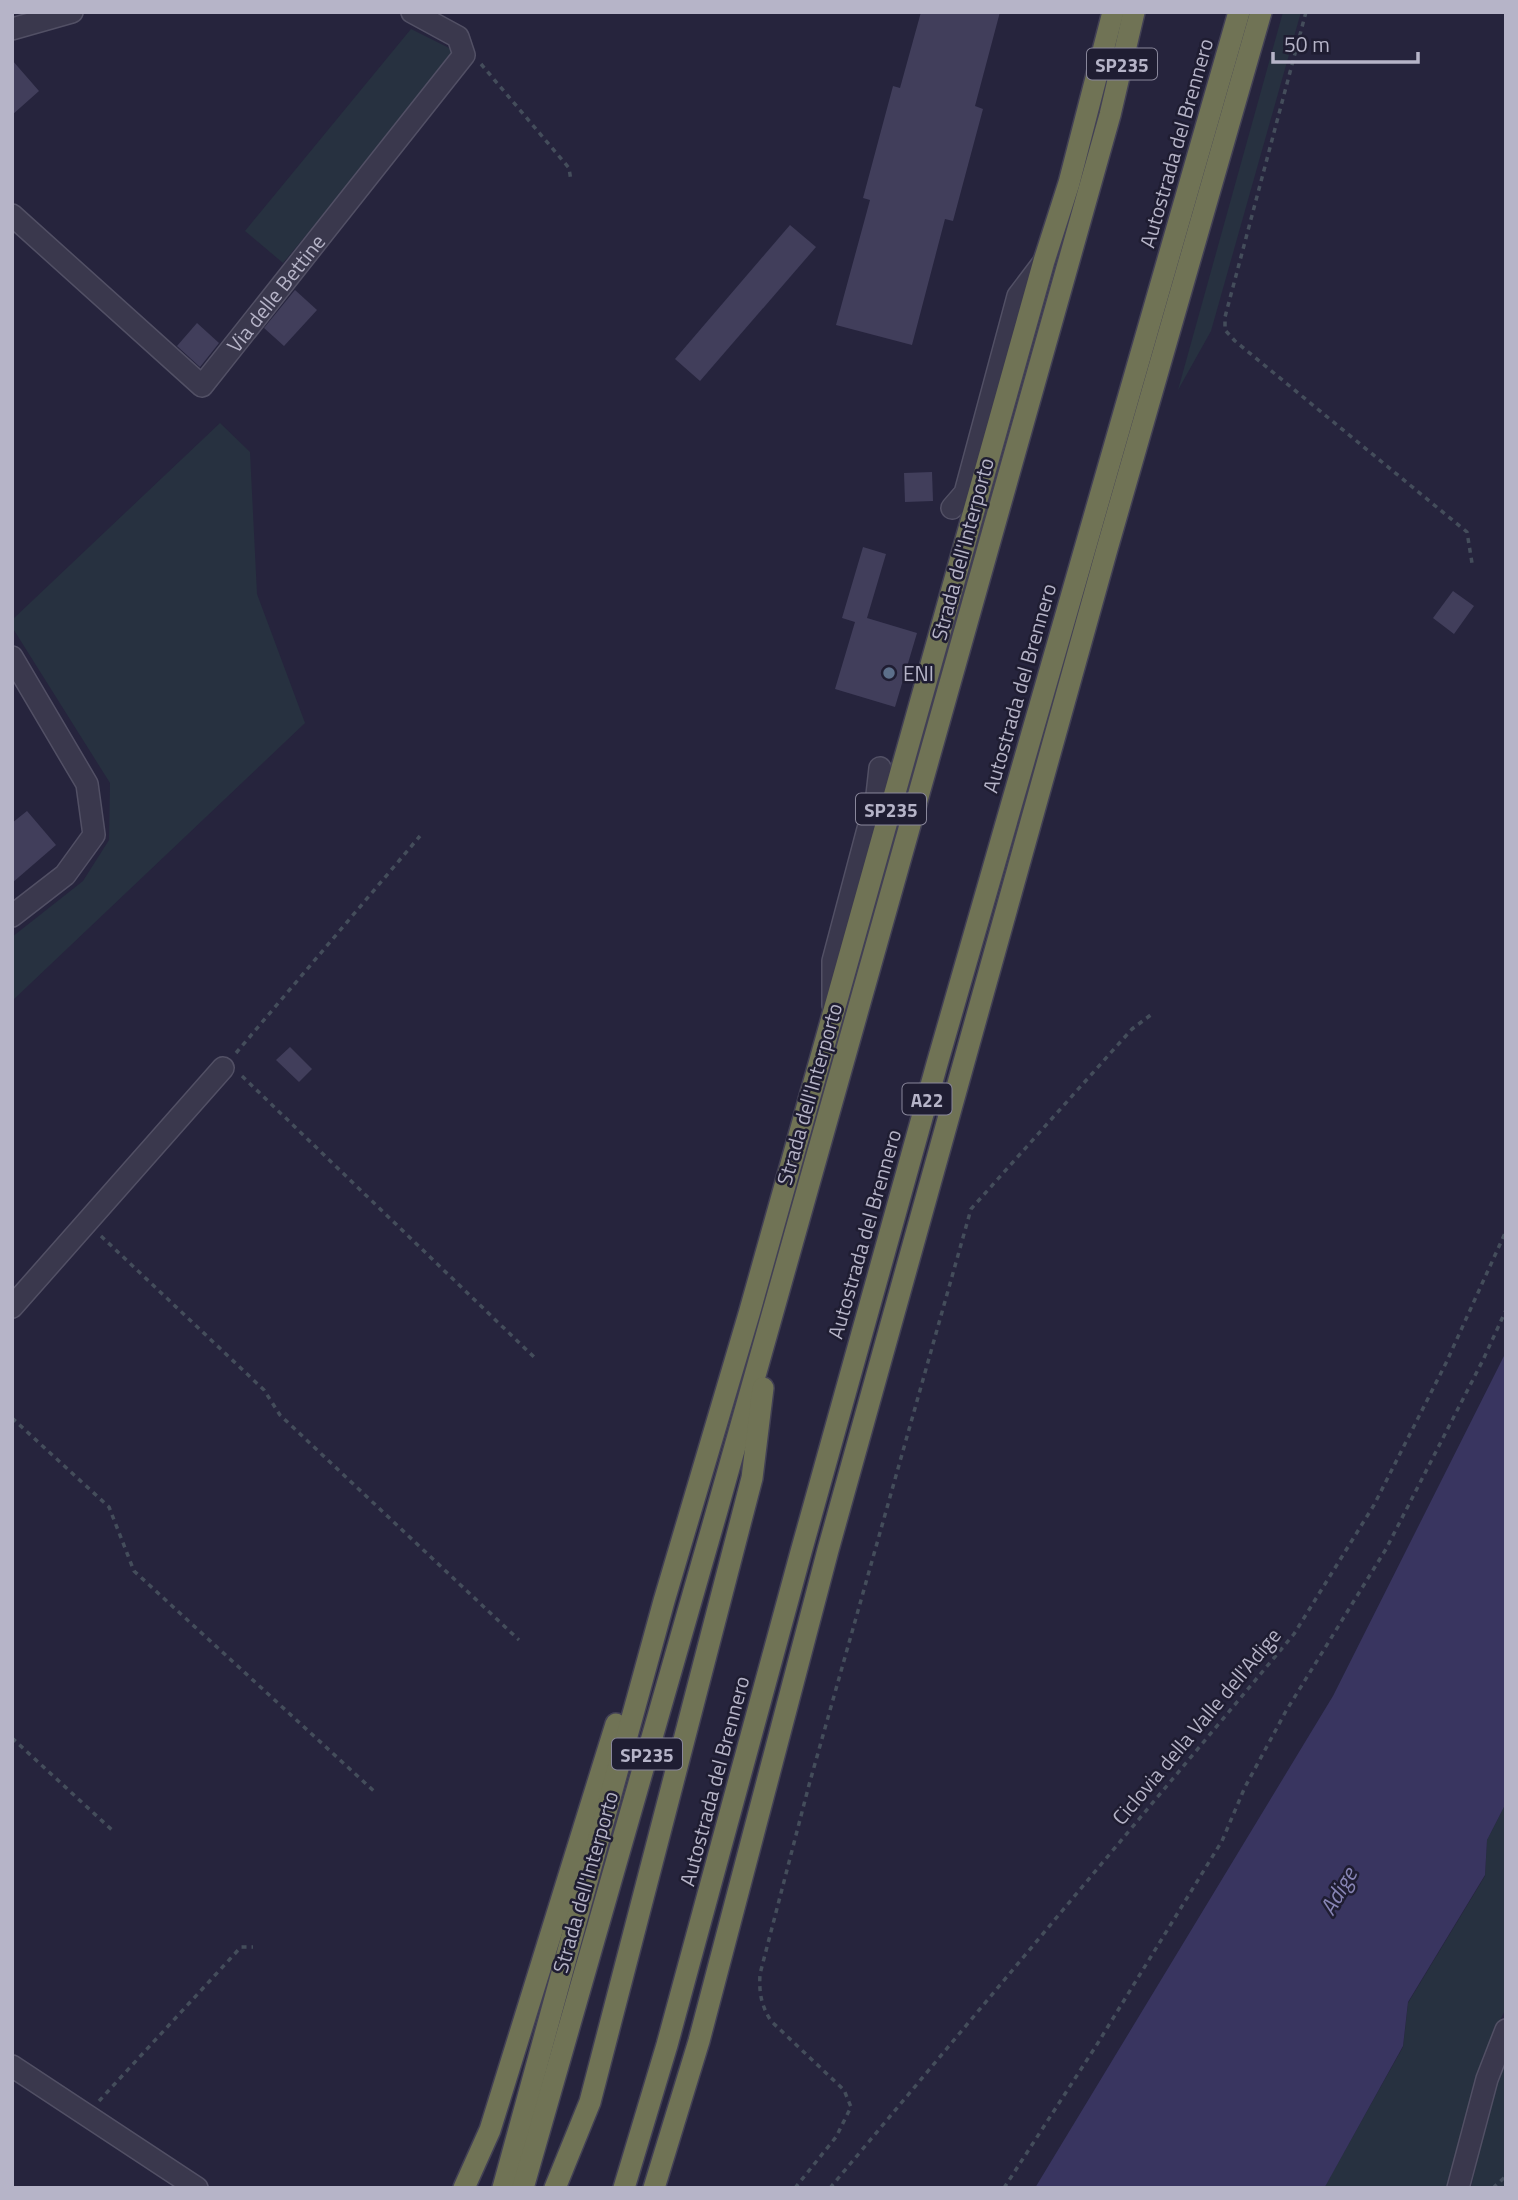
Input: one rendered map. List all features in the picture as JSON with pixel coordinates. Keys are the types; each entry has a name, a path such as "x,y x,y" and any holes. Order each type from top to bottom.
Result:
{"highway":[{"name":"Strada dell'Interporto","path":"503,2188 664,1601 749,1314 1044,261 1069,183 1113,12"},
{"name":"Strada dell'Interporto","path":"523,2188 771,1320 1110,115 1135,12"},
{"name":"Autostrada del Brennero","path":"624,2188 667,2045 941,1050 1239,12"},
{"name":"A22","path":"654,2188 699,2041 831,1536 1107,550 1261,12"},
{"path":"555,2188 590,2102 752,1478 771,1320"},
{"path":"464,2188 490,2130 620,1713 664,1601"}],"street":[{"path":"12,29 72,12"},
{"path":"412,12 457,37 464,55"},
{"name":"Via delle Bettine","path":"12,215 202,386 464,55"},
{"path":"952,508 964,493 1018,296 1044,261"},
{"path":"12,657 87,784 94,835 65,875 12,916"},
{"path":"834,1015 833,961 877,795 880,768"},
{"path":"12,1307 223,1068"},
{"path":"1458,2188 1487,2079 1506,2030"},
{"path":"12,2066 197,2188"}],"path":[{"path":"1306,12 1225,317 1225,330 1467,532 1472,563"},
{"path":"464,55 476,58 569,168 571,181"},
{"path":"420,836 223,1068 243,1077 535,1358"},
{"path":"795,2188 836,2137 851,2107 844,2090 771,2021 759,1994 760,1974 809,1785 971,1209 1132,1029 1152,1014"},
{"path":"87,1222 264,1390 280,1415 519,1640"},
{"name":"Ciclovia della Valle dell'Adige","path":"830,2188 1294,1634 1374,1505 1446,1363 1506,1231"},
{"path":"1004,2188 1096,2046 1222,1841 1245,1787 1286,1711 1386,1549 1506,1310"},
{"path":"12,1418 109,1507 134,1571 376,1793"},
{"path":"12,1738 112,1830"},
{"path":"85,2116 241,1947 253,1947"},
{"path":"1493,2188 1506,2176"}],"shaded area":[{"path":"1283,12 1301,12 1211,331 1178,390"},
{"path":"411,29 453,50 452,60 283,263 245,231"},
{"path":"220,423 250,452 257,594 305,723 12,1001 12,937 83,881 109,840 110,783 12,627 12,620"},
{"path":"1506,1803 1506,2008 1483,2056 1447,2188 1324,2188 1403,2047 1408,2003 1485,1876 1487,1840"},
{"path":"1506,2055 1506,2188 1471,2188 1491,2097"}],"water":[{"name":"Adige","path":"1506,1352 1506,1803 1487,1840 1485,1875 1408,2002 1403,2046 1326,2185 1324,2188 1035,2188 1333,1696"}],"building":[{"path":"921,12 1000,12 975,106 983,109 953,221 945,219 912,345 836,325 870,200 863,198 893,86 900,88"},
{"path":"12,60 39,91 12,115"},
{"path":"790,225 816,247 700,381 675,359"},
{"path":"295,290 317,310 284,346 264,328"},
{"path":"197,323 219,343 200,367 177,346"},
{"path":"932,472 933,501 905,502 904,473"},
{"path":"863,547 886,554 867,618 917,633 895,707 835,689 855,622 842,618"},
{"path":"1453,591 1474,606 1454,634 1433,618"},
{"path":"27,811 56,845 12,883 12,823"},
{"path":"290,1047 312,1069 299,1082 276,1060"}],"place":[{"name":"ENI","path":"889,673"}]}
